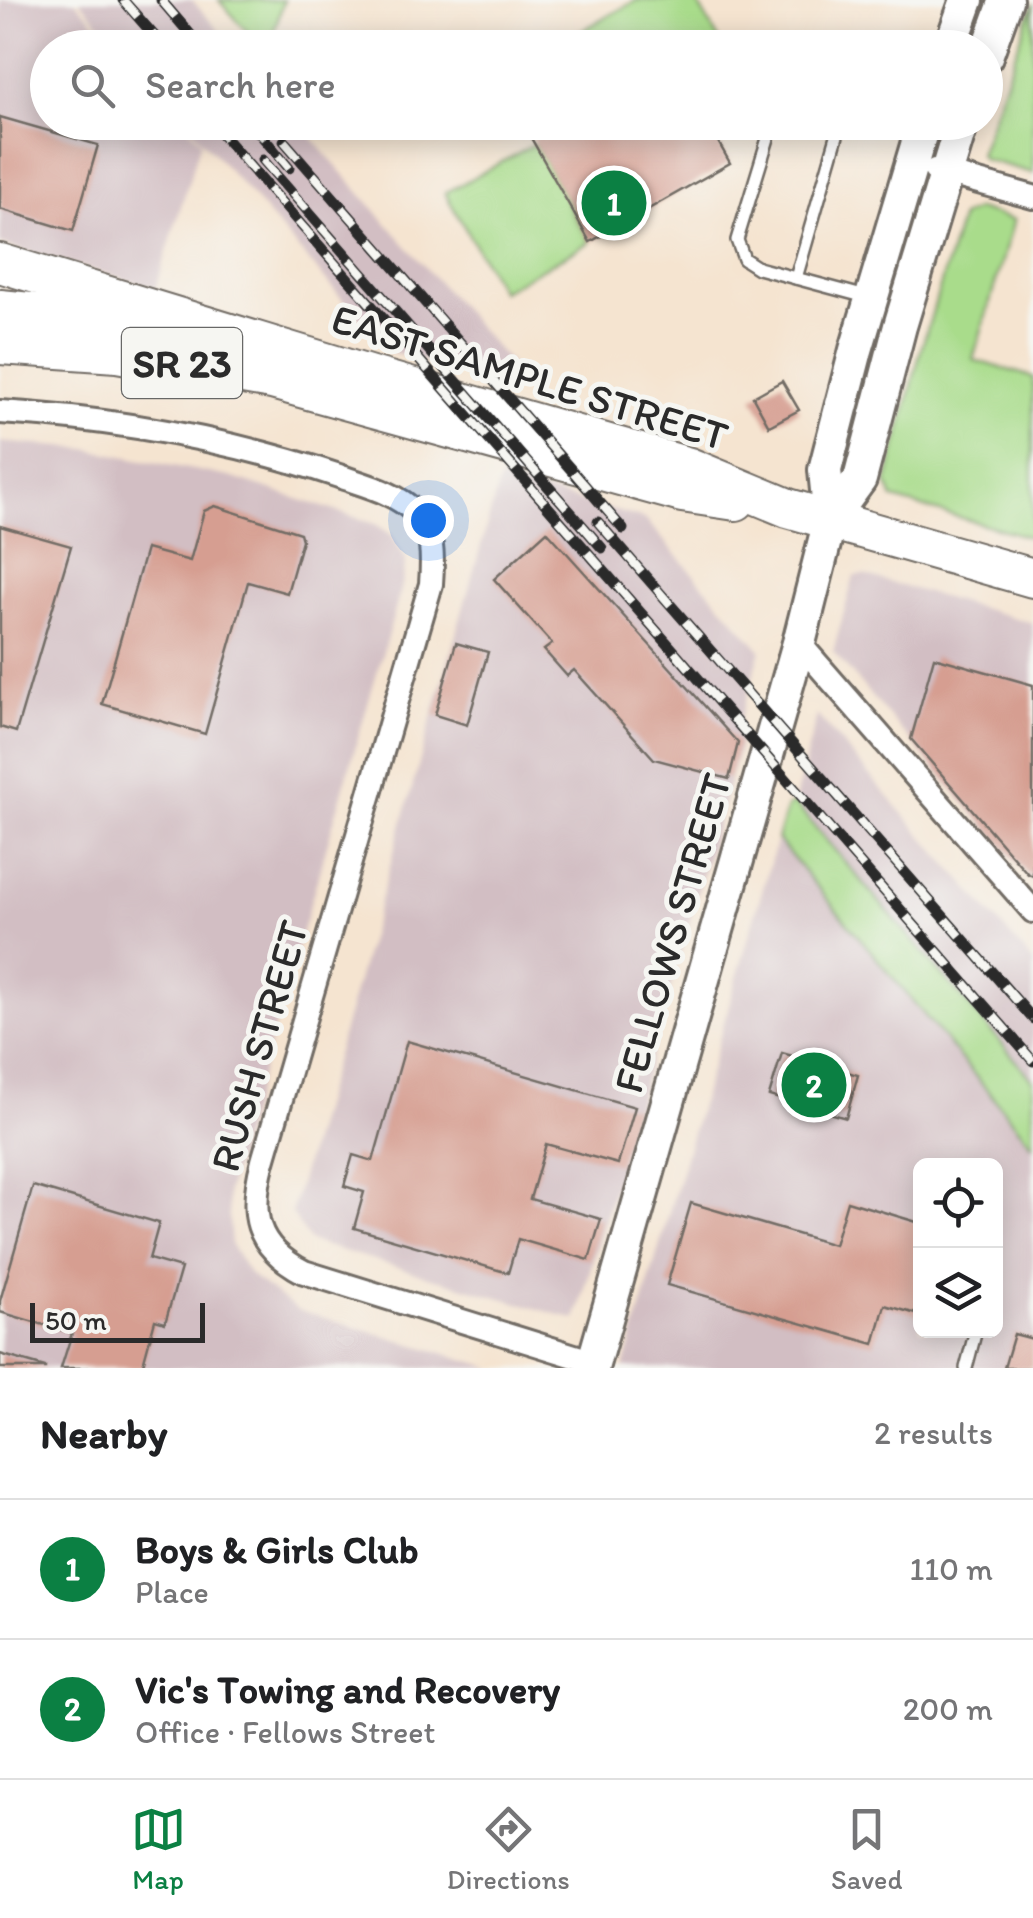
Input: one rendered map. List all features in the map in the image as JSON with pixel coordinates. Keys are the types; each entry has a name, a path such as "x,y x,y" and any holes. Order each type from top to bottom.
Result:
{"main road":[{"name":"EAST SAMPLE STREET","path":"0,263 689,467 788,508 1033,578"},
{"name":"SR 23","path":"0,308 117,319 272,346"},
{"name":"SR 23","path":"0,345 117,352 256,377 682,494 788,508"}],"street":[{"path":"956,30 967,0"},
{"path":"995,30 1006,0"},
{"name":"FELLOWS STREET","path":"597,1365 799,643 830,520 825,470 918,140"},
{"name":"FELLOWS STREET","path":"830,520 860,478 956,140"},
{"path":"911,163 1033,197"},
{"name":"RUSH STREET","path":"0,412 127,423 254,450 400,500 416,512 428,531 433,559 431,584 263,1162 256,1188 256,1216 267,1243 287,1263 304,1272 597,1365"},
{"path":"799,643 1033,911"}],"lane":[{"path":"768,140 737,240 744,259 758,268 871,299"},
{"path":"796,278 836,140"},
{"path":"966,1368 974,1338"}],"shaded area":[{"path":"0,0 75,0 102,30 30,30 30,140 201,141 156,288 0,244"},
{"path":"79,0 192,0 218,30 106,30"},
{"path":"202,140 314,140 532,389 389,352"},
{"path":"0,442 87,449 230,477 376,524 392,535 406,559 402,586 227,1191 231,1245 250,1275 297,1310 494,1368 0,1368"},
{"path":"500,479 645,519 761,650 736,734 741,740 576,1320 309,1241 291,1213"},
{"path":"864,575 1033,623 1033,882 833,652 854,576"},
{"path":"817,715 1033,962 1033,1080 794,803"},
{"path":"777,839 1033,1145 1033,1368 624,1368"}],"green space":[{"path":"219,0 284,0 274,30 246,30"},
{"path":"637,0 696,0 713,30 583,30"},
{"path":"1033,4 1033,173 982,159 979,154 984,140 1003,140 1003,87"},
{"path":"535,144 590,242 501,291 445,193"},
{"path":"977,209 1014,220 973,360 1033,377 1033,538 893,499 887,483 920,353 961,217"},
{"path":"794,803 1033,1080 1033,1145 777,839 787,807"}],"building":[{"path":"0,117 30,126 30,140 80,140 98,145 73,231 0,209"},
{"path":"532,140 717,140 730,163 590,242"},
{"path":"782,381 799,410 769,426 753,397"},
{"path":"215,506 300,533 302,540 287,593 248,582 205,734 102,704 146,549 190,561 204,511"},
{"path":"0,526 71,546 16,732 0,727"},
{"path":"547,531 738,743 729,779 654,759 574,670 567,676 544,650 552,644 494,579"},
{"path":"456,643 488,652 467,725 435,715"},
{"path":"934,657 1033,685 1033,876 911,739"},
{"path":"407,1041 635,1107 618,1164 546,1144 530,1199 601,1219 589,1260 518,1239 508,1273 354,1228 364,1192 344,1186 353,1155 373,1161"},
{"path":"782,1053 858,1075 846,1118 769,1096"},
{"path":"33,1186 159,1223 149,1259 181,1268 165,1323 155,1320 142,1368 61,1368 72,1333 0,1312"},
{"path":"847,1201 913,1221 913,1313 885,1305 874,1344 667,1285 691,1203 834,1245"},
{"path":"1014,1334 1033,1339 1033,1368 1004,1368"},
{"path":"0,1354 45,1367 45,1368 0,1368"}],"railway":[{"path":"123,0 149,30"},
{"path":"161,0 187,30"},
{"path":"227,140 1033,1061"},
{"path":"265,140 289,168"},
{"path":"284,141 623,529"},
{"path":"263,160 602,548"},
{"path":"598,522 1033,1019"}],"place":[{"name":"Boys & Girls Club","path":"614,203"},
{"name":"Vic's Towing and Recovery","path":"814,1085"}]}
